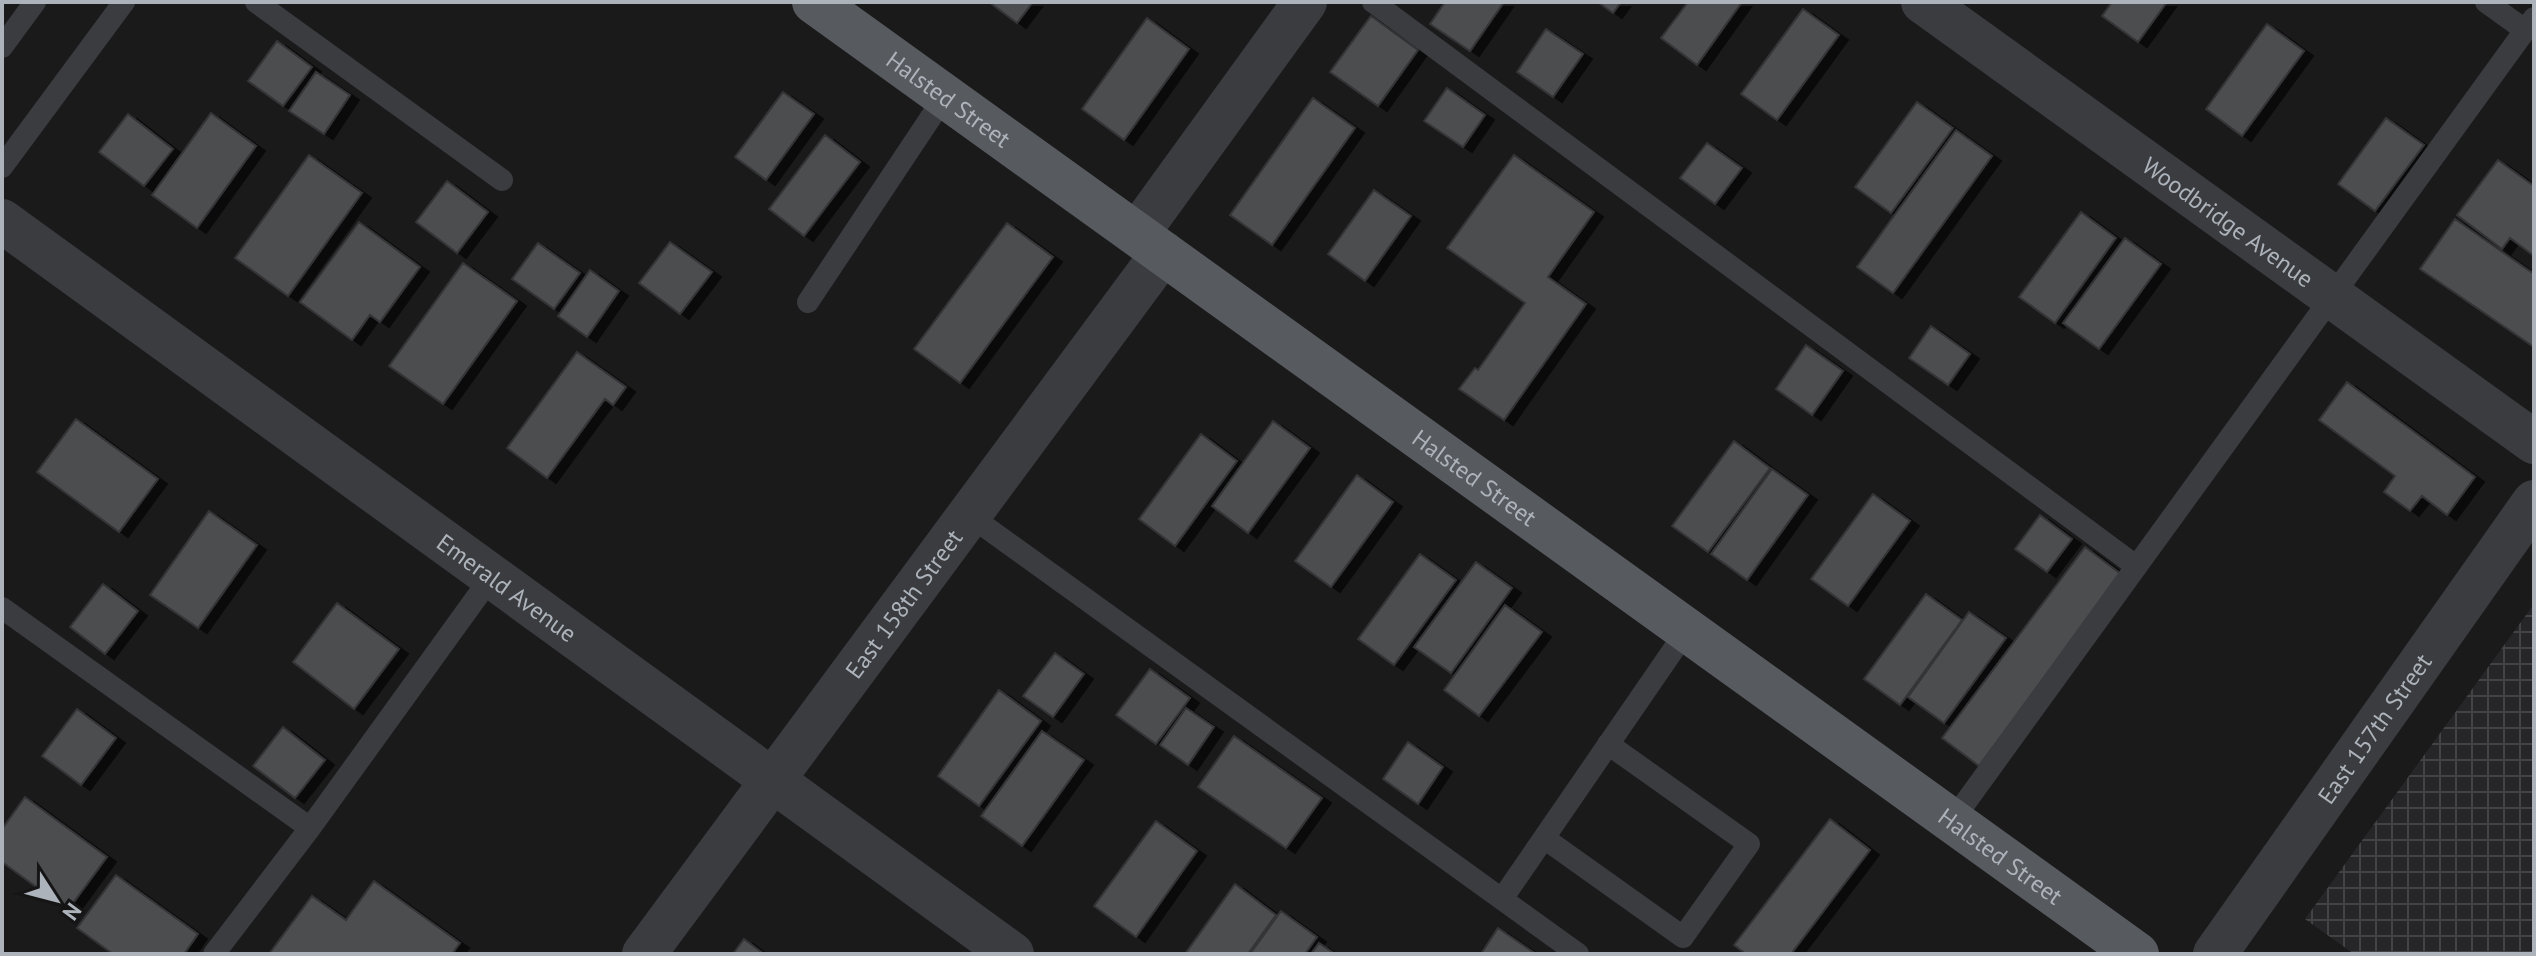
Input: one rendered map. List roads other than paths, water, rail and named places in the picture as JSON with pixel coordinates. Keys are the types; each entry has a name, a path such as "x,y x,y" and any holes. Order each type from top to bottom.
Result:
{"main road":[{"name":"Halsted Street","path":"814,2 2137,954"}],"street":[{"name":"East 158th Street","path":"644,954 969,515 1150,244 1305,2"},
{"name":"Woodbridge Avenue","path":"1923,2 2534,442"},
{"name":"Emerald Avenue","path":"2,221 1012,954"},
{"name":"East 157th Street","path":"2215,954 2534,502"}],"lane":[{"path":"6,34 35,2"},
{"path":"2,167 124,2"},
{"path":"256,2 502,180"},
{"path":"1373,2 2136,566"},
{"path":"1952,821 2530,24 2486,2"},
{"path":"808,302 945,96"},
{"path":"969,515 1578,954"},
{"path":"214,954 310,828 492,576"},
{"path":"2,608 310,828"},
{"path":"1502,899 1687,630"},
{"path":"1544,838 1683,937 1749,844 1608,744"}]}
